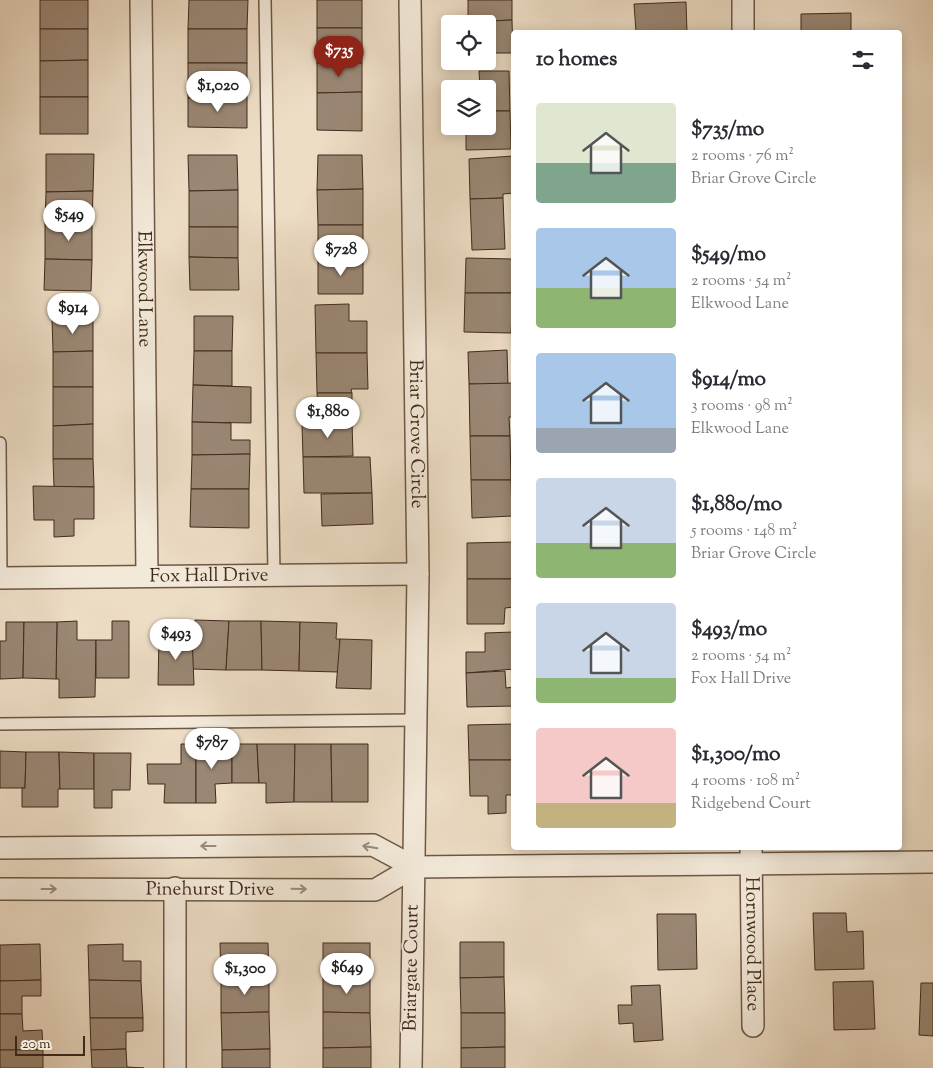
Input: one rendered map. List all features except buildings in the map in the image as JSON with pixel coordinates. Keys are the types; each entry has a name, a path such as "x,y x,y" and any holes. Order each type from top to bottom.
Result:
{"street":[{"name":"Elkwood Lane","path":"141,0 147,576"},
{"name":"Briar Grove Circle","path":"410,0 418,574 414,867"},
{"path":"743,0 743,30"},
{"name":"Fox Hall Drive","path":"1,578 418,574"},
{"name":"Pinehurst Drive","path":"0,848 373,845 414,867"},
{"name":"Pinehurst Drive","path":"0,890 175,888 374,890 414,867 751,855 933,862"},
{"name":"Hornwood Place","path":"751,855 753,1026"},
{"name":"Briargate Court","path":"411,1068 414,867"},
{"path":"175,888 175,1068"}],"lane":[{"path":"264,0 274,575"},
{"path":"0,443 1,578"},
{"path":"0,724 417,720"}]}
